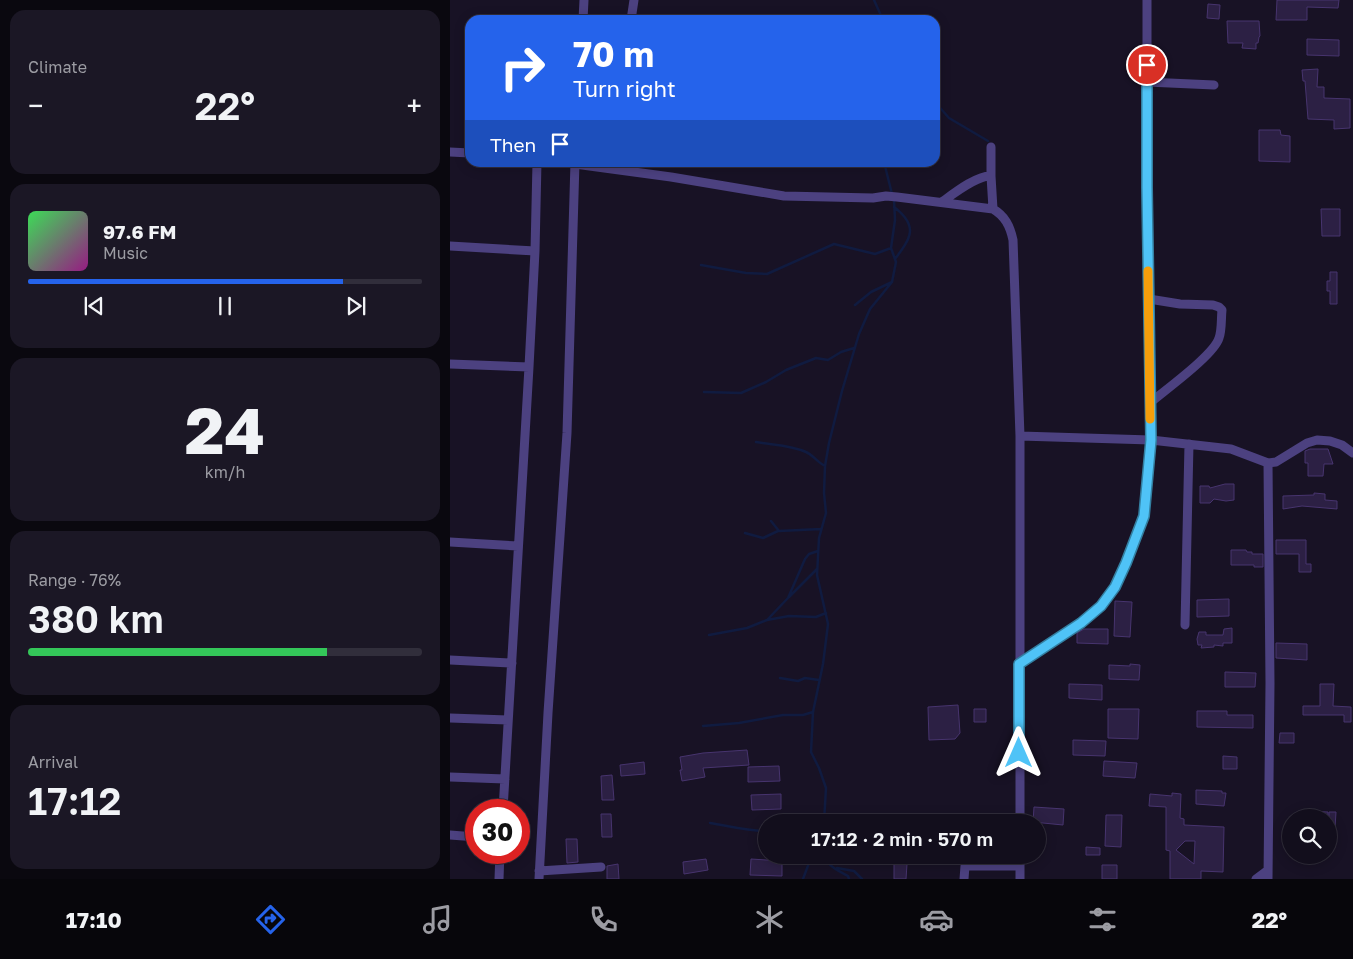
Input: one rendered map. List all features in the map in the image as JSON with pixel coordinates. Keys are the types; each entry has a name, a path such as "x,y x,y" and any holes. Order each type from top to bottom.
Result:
{"street":[{"path":"583,15 584,0"},
{"path":"632,15 634,0"},
{"path":"1019,664 1081,623 1101,606 1115,587 1144,516 1151,440 1147,0"},
{"path":"1147,82 1214,85"},
{"path":"991,147 992,210"},
{"path":"450,152 465,153"},
{"path":"504,799 529,367 537,167"},
{"path":"575,167 568,433 539,875 601,867"},
{"path":"597,167 784,196 873,198 886,196 942,202 992,210 1005,219 1013,240 1020,436 1020,814"},
{"path":"942,202 962,188 986,176 991,176"},
{"path":"450,246 535,251"},
{"path":"1149,299 1180,304 1213,305 1222,310 1219,337 1216,345 1196,365 1150,403"},
{"path":"450,364 529,367"},
{"path":"1020,436 1151,440 1231,448 1268,463 1276,462 1306,443 1317,440 1330,441 1342,445 1353,453"},
{"path":"1185,625 1189,444"},
{"path":"1256,879 1268,874 1270,683 1268,463"},
{"path":"450,542 518,546"},
{"path":"450,660 512,663"},
{"path":"450,718 508,720"},
{"path":"450,776 505,779"},
{"path":"450,835 465,836"},
{"path":"964,879 965,861 1020,866 1020,879"},
{"path":"499,879 500,864"}],"building":[{"path":"1277,0 1339,0 1338,8 1307,7 1307,20 1276,20"},
{"path":"1208,4 1220,5 1219,19 1207,18"},
{"path":"1227,21 1259,21 1260,36 1258,43 1256,43 1256,49 1242,48 1243,43 1228,43"},
{"path":"1307,39 1339,40 1339,56 1307,55"},
{"path":"1318,69 1317,87 1324,87 1324,98 1350,99 1350,128 1334,129 1334,120 1308,119 1305,81 1303,81 1302,70"},
{"path":"1259,130 1280,130 1281,135 1290,136 1290,162 1259,161"},
{"path":"1321,209 1340,209 1340,236 1322,236"},
{"path":"1330,272 1337,272 1337,304 1330,304 1330,291 1327,291 1327,281 1330,281"},
{"path":"1310,449 1328,449 1333,464 1324,464 1323,476 1308,476 1308,463 1305,463 1305,451"},
{"path":"1234,484 1234,500 1214,499 1210,503 1200,503 1200,486 1209,486 1210,488"},
{"path":"1314,493 1325,494 1325,500 1337,501 1337,509 1302,506 1283,509 1283,496 1314,495"},
{"path":"1276,540 1306,540 1306,564 1311,564 1311,572 1299,572 1299,554 1276,554"},
{"path":"1231,550 1246,550 1247,552 1252,552 1252,554 1263,554 1263,567 1231,565"},
{"path":"1229,599 1229,616 1197,617 1197,600"},
{"path":"1115,601 1132,602 1130,637 1114,636"},
{"path":"1232,628 1232,643 1223,643 1223,646 1214,645 1214,647 1201,648 1202,645 1198,645 1199,632 1206,632 1206,635 1223,635 1224,629"},
{"path":"1084,629 1108,629 1108,644 1077,643 1077,633"},
{"path":"1276,643 1307,644 1307,660 1276,658"},
{"path":"1130,664 1140,665 1139,680 1109,679 1109,665 1130,666"},
{"path":"1225,672 1256,673 1255,687 1225,687"},
{"path":"1069,684 1102,685 1102,700 1069,698"},
{"path":"1320,684 1334,684 1333,706 1351,707 1351,722 1344,722 1344,715 1303,715 1303,706 1320,706"},
{"path":"958,705 960,733 955,739 929,740 928,707"},
{"path":"974,709 986,709 986,722 974,722"},
{"path":"1108,709 1139,709 1138,739 1108,738"},
{"path":"1197,711 1227,711 1227,715 1253,715 1253,728 1197,727"},
{"path":"1280,733 1294,733 1294,743 1279,743"},
{"path":"1073,740 1106,741 1105,756 1073,755"},
{"path":"747,750 749,765 703,768 705,777 682,781 680,757 703,753"},
{"path":"1223,756 1237,757 1237,769 1223,769"},
{"path":"1104,761 1137,763 1135,778 1103,776"},
{"path":"644,762 645,774 621,776 620,765"},
{"path":"779,766 780,781 748,782 748,767"},
{"path":"612,775 614,800 602,800 601,776"},
{"path":"1196,790 1222,791 1222,793 1226,793 1224,806 1196,804"},
{"path":"1172,793 1181,794 1180,818 1184,819 1184,825 1224,827 1223,872 1201,871 1201,879 1170,879 1170,851 1166,850 1166,807 1149,806 1150,794 1172,796","holes":["1185,841 1195,841 1194,864 1176,850"]},
{"path":"781,794 781,809 752,810 751,795"},
{"path":"1034,807 1064,809 1063,825 1046,823 1046,814 1034,814"},
{"path":"601,814 611,814 612,837 602,837"},
{"path":"1106,815 1122,815 1121,847 1105,846"},
{"path":"566,839 577,839 578,862 567,863"},
{"path":"1086,847 1100,848 1100,855 1086,855"},
{"path":"706,859 708,870 684,874 683,862"},
{"path":"751,859 758,859 758,864 782,864 782,876 750,875"},
{"path":"618,864 619,879 607,879 607,866"},
{"path":"894,864 907,864 906,879 894,879"},
{"path":"1102,865 1117,865 1117,879 1102,879"}],"waterway":[{"path":"874,0 881,15"},
{"path":"940,108 949,118 988,141"},
{"path":"885,167 892,194"},
{"path":"824,814 826,788 811,752 813,712 823,664 828,624 817,575 819,538 826,513 824,493 825,466 842,391 859,334 870,309 892,282 896,262 891,248 895,220 894,199"},
{"path":"894,207 902,214 910,226 910,232 905,245 895,259"},
{"path":"701,265 746,273 767,274 834,244 875,254 891,248"},
{"path":"855,305 871,292 892,282"},
{"path":"704,392 741,393 766,382 786,370 816,358 828,360 841,352 854,348"},
{"path":"756,442 800,450 808,453 825,466"},
{"path":"771,521 779,531 821,529"},
{"path":"745,533 763,538 778,531"},
{"path":"768,619 788,598 805,559 809,554 818,551"},
{"path":"789,597 817,569"},
{"path":"709,635 747,628 767,620 789,616 816,617 826,613"},
{"path":"780,678 798,681 805,678 819,680"},
{"path":"703,726 739,723 783,715 803,715 813,712"},
{"path":"710,823 758,830"},
{"path":"803,879 809,864"},
{"path":"829,864 848,876 849,879"},
{"path":"837,868 854,871 862,879"}],"slow traffic":[{"path":"1148,271 1150,419"}],"route":[{"path":"1019,753 1019,664 1081,623 1101,606 1115,587 1144,516 1151,440 1147,65"}]}
